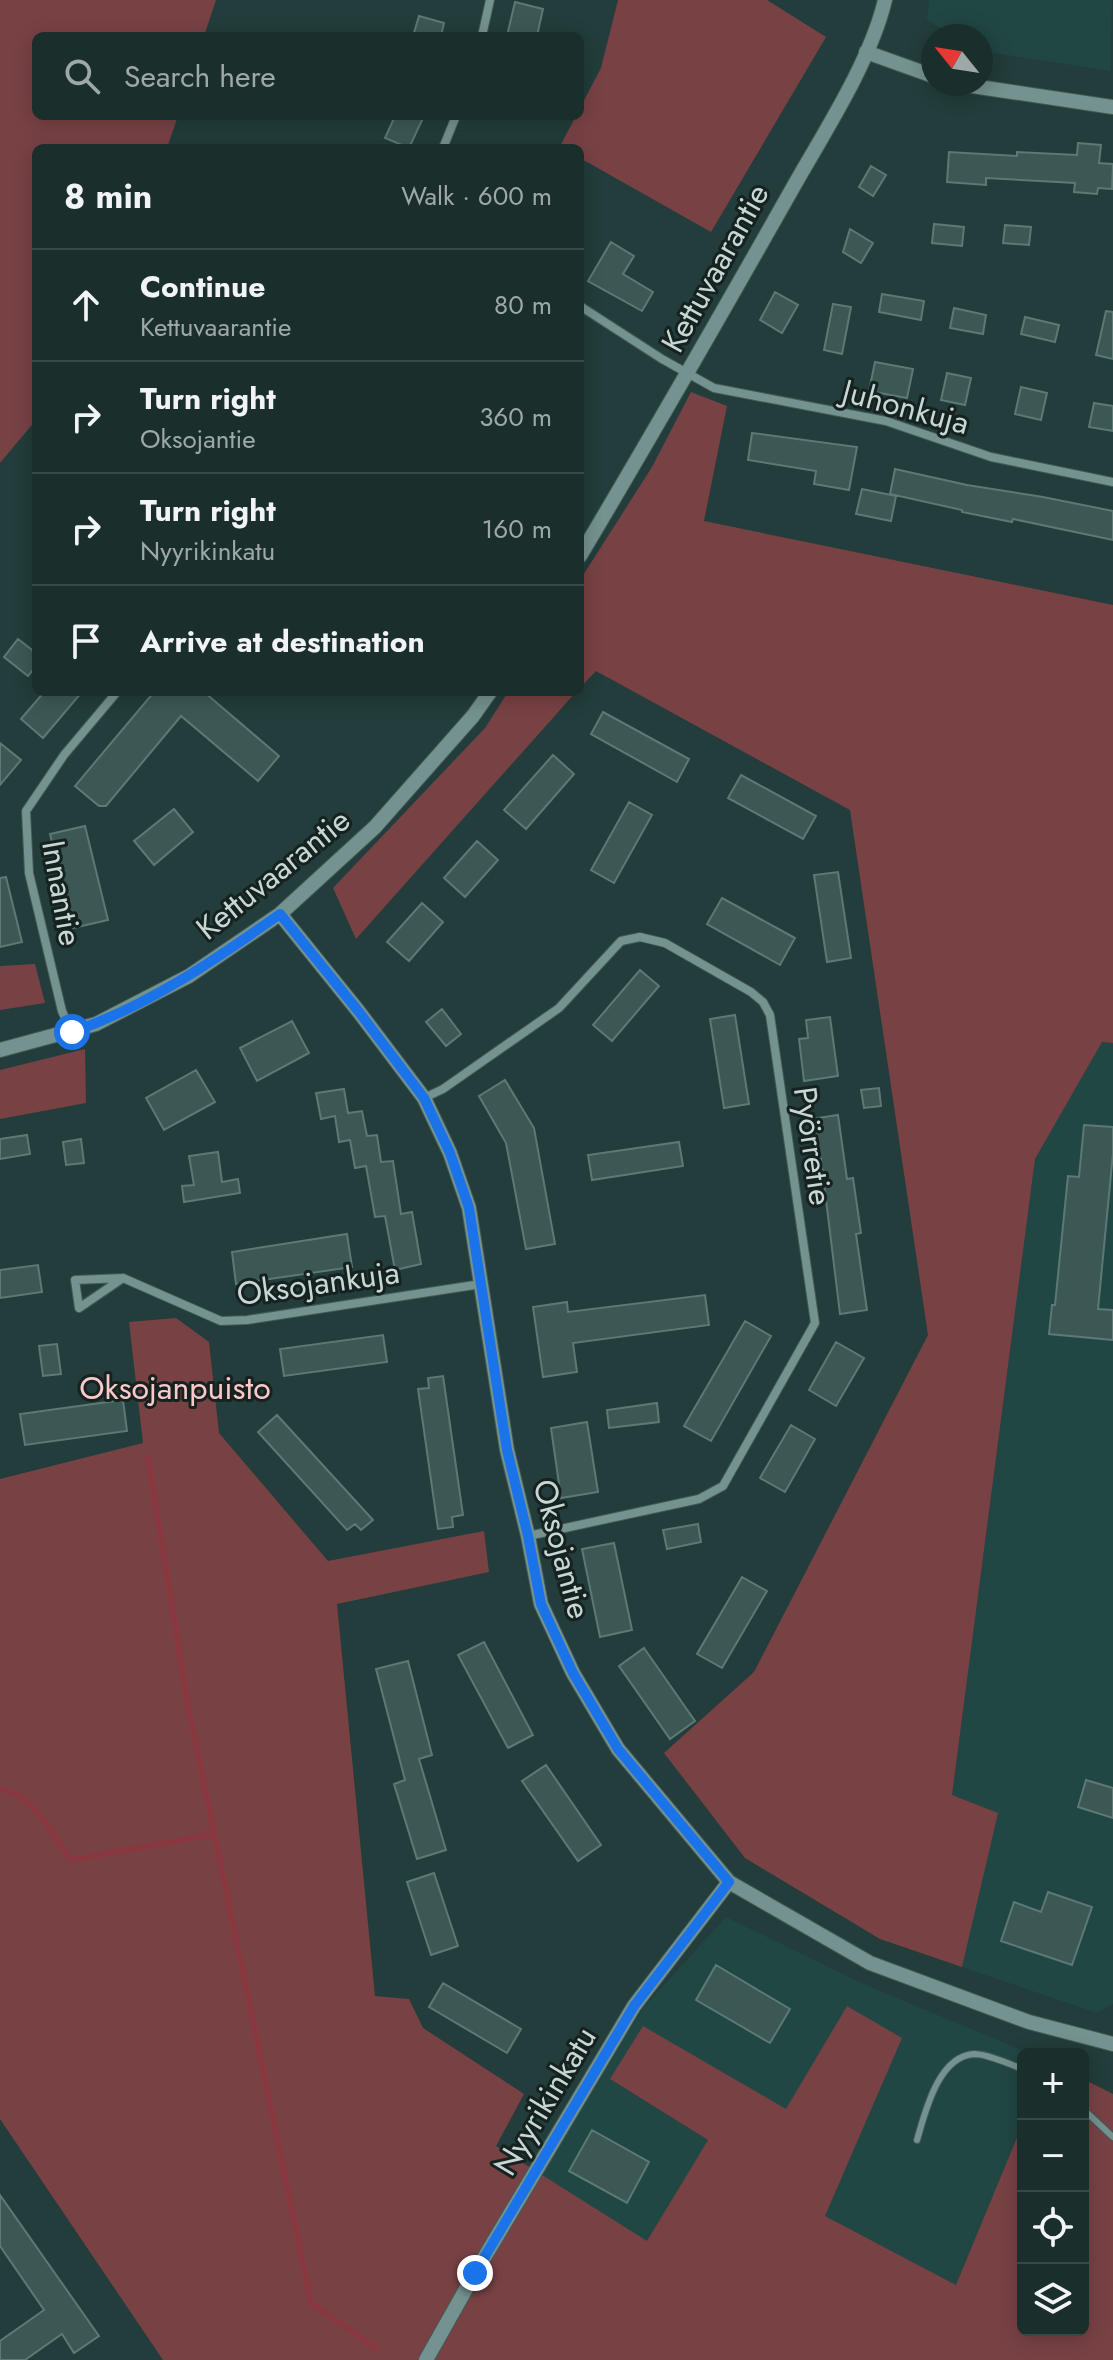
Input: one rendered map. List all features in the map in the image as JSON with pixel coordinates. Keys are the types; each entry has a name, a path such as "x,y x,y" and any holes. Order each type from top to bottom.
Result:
{"street":[{"path":"483,32 490,0"},
{"name":"Kettuvaarantie","path":"584,549 688,374 841,102 866,52 885,0"},
{"path":"866,52 921,72"},
{"path":"993,89 1113,105"},
{"path":"445,144 454,120"},
{"name":"Juhonkuja","path":"584,309 714,388 886,421 991,457 1113,482"},
{"name":"Innantie","path":"72,1032 62,1011 29,873 26,811 64,755 114,696"},
{"name":"Kettuvaarantie","path":"0,1050 96,1024 189,976 280,914 375,827 487,696"},
{"name":"Oksojantie","path":"280,914 424,1098 450,1153 469,1208 507,1450 541,1604 573,1673 618,1749 729,1882 870,1963 1029,2022 1113,2044"},
{"name":"Pyörretie","path":"424,1098 443,1089 559,1008 621,941 640,937 665,943 751,992 763,1002 770,1015 815,1323 723,1486 699,1499 528,1536"},
{"name":"Oksojankuja","path":"123,1278 79,1308 75,1280 123,1278 221,1321 247,1320 481,1284"},
{"name":"Nyyrikinkatu","path":"426,2360 634,2006 729,1882"}],"lane":[{"path":"917,2140 931,2093 961,2056 977,2054 1017,2067"},
{"path":"1089,2115 1113,2137"}],"shaded area":[{"path":"929,0 1112,0 1110,71 993,53 993,24 933,24 927,20"},
{"path":"1102,1042 1113,1043 1113,2004 1097,2013 962,1967 997,1813 952,1795 1035,1159"},
{"path":"726,1917 859,1982 1017,2048 1017,2138 956,2285 825,2216 901,2038 847,2006 786,2110 643,2026 611,2080 708,2140 647,2242 542,2175 643,2008"}],"green space":[{"path":"0,0 216,0 205,32 32,32 32,120 177,120 168,144 32,144 32,425 0,463"},
{"path":"618,0 767,0 826,37 711,232 584,160 584,144 561,144 574,120 584,120 584,100 601,68"},
{"path":"691,392 727,406 704,521 1113,605 1113,1043 1102,1042 1035,1159 952,1795 998,1813 962,1967 880,1939 745,1858 664,1753 754,1672 928,1335 850,810 596,671 584,684 584,574 652,467"},
{"path":"505,696 572,696 356,939 333,888 485,728"},
{"path":"35,964 45,1003 0,1010 0,966"},
{"path":"85,1049 86,1103 0,1119 0,1070"},
{"name":"Oksojanpuisto","path":"176,1318 209,1342 219,1433 328,1561 484,1531 489,1572 337,1604 375,1996 409,1999 423,2028 524,2094 496,2146 647,2241 708,2140 610,2079 643,2026 786,2109 847,2006 902,2038 825,2216 956,2285 1017,2138 1017,2336 1089,2336 1089,2082 1113,2094 1113,2360 163,2360 0,2119 0,1479 143,1443 129,1322"}],"building":[{"path":"515,2 543,9 538,32 508,32"},
{"path":"419,16 444,23 442,32 414,32"},
{"path":"393,120 422,120 411,144 399,144 385,138"},
{"path":"1078,143 1101,145 1099,163 1113,164 1112,189 1098,188 1097,194 1074,192 1075,183 986,178 986,185 947,182 949,152 1017,156 1017,152 1077,155"},
{"path":"871,166 886,175 873,196 859,187"},
{"path":"934,224 964,227 962,246 932,243"},
{"path":"1005,225 1031,227 1029,245 1003,243"},
{"path":"850,229 873,243 861,263 843,252"},
{"path":"611,242 634,256 623,274 653,292 642,311 588,281"},
{"path":"775,292 798,305 782,333 760,320"},
{"path":"882,294 924,301 921,320 879,312"},
{"path":"833,304 851,307 842,354 824,350"},
{"path":"954,308 986,315 983,334 950,328"},
{"path":"1106,311 1113,312 1113,359 1096,355"},
{"path":"1025,317 1059,325 1055,342 1021,334"},
{"path":"875,362 913,369 907,398 869,391"},
{"path":"947,373 971,378 965,405 941,400"},
{"path":"1021,387 1047,393 1041,420 1015,414"},
{"path":"1094,403 1113,406 1113,431 1089,427"},
{"path":"752,433 857,447 849,490 814,484 816,471 748,460"},
{"path":"895,469 1113,511 1113,540 1013,519 1012,522 962,512 890,494"},
{"path":"862,489 896,496 891,521 856,514"},
{"path":"18,639 32,650 32,671 28,676 4,657"},
{"path":"41,696 79,696 43,738 21,719"},
{"path":"151,696 209,696 279,756 258,781 181,716 106,806 99,806 75,786"},
{"path":"603,712 689,759 677,782 591,734"},
{"path":"0,743 21,760 0,785"},
{"path":"553,755 574,774 526,829 504,810"},
{"path":"741,775 816,816 803,839 728,798"},
{"path":"629,802 652,815 614,883 591,870"},
{"path":"174,809 193,832 154,865 134,841"},
{"path":"85,826 108,920 73,928 50,834"},
{"path":"477,841 498,860 465,897 444,878"},
{"path":"838,872 851,958 827,962 814,875"},
{"path":"6,877 22,942 0,947 0,878"},
{"path":"722,898 795,938 780,965 707,924"},
{"path":"422,903 443,922 409,961 387,942"},
{"path":"640,970 659,986 612,1041 593,1025"},
{"path":"442,1009 461,1034 446,1046 426,1022"},
{"path":"735,1015 749,1104 724,1108 710,1019"},
{"path":"830,1017 838,1076 804,1081 799,1039 808,1038 806,1020"},
{"path":"292,1021 309,1053 257,1081 240,1048"},
{"path":"196,1070 215,1102 164,1130 146,1098"},
{"path":"505,1080 534,1128 555,1244 526,1249 506,1143 479,1096"},
{"path":"879,1088 881,1106 864,1108 861,1090"},
{"path":"344,1089 348,1113 362,1111 367,1136 377,1135 381,1162 393,1161 401,1214 412,1212 421,1264 395,1270 385,1216 375,1217 366,1166 355,1168 350,1140 339,1142 335,1116 321,1119 316,1093"},
{"path":"838,1115 847,1179 853,1178 861,1233 856,1234 867,1310 840,1314 821,1159 817,1159 811,1119"},
{"path":"1084,1125 1113,1127 1098,1309 1113,1310 1113,1340 1049,1334 1052,1305 1055,1305 1068,1176 1079,1177"},
{"path":"27,1135 30,1154 0,1159 0,1139"},
{"path":"81,1139 84,1163 66,1165 63,1142"},
{"path":"679,1142 683,1166 592,1180 588,1155"},
{"path":"218,1152 222,1182 238,1179 240,1193 184,1202 182,1186 194,1185 189,1156"},
{"path":"347,1234 352,1267 236,1284 232,1252"},
{"path":"38,1265 42,1292 0,1298 0,1270"},
{"path":"705,1295 709,1325 573,1343 577,1372 543,1377 533,1307 567,1302 568,1312"},
{"path":"745,1321 771,1336 711,1441 684,1426"},
{"path":"383,1335 387,1362 284,1376 280,1349"},
{"path":"836,1342 864,1358 836,1406 809,1390"},
{"path":"57,1344 61,1374 43,1376 39,1346"},
{"path":"443,1376 463,1515 452,1517 453,1527 438,1529 418,1389 429,1388 428,1378"},
{"path":"123,1400 127,1431 25,1445 20,1414"},
{"path":"657,1403 659,1422 609,1428 607,1410"},
{"path":"277,1415 373,1520 361,1530 355,1524 347,1530 258,1432"},
{"path":"587,1422 598,1492 561,1498 551,1428"},
{"path":"791,1425 815,1439 785,1492 760,1478"},
{"path":"698,1524 701,1542 667,1549 663,1530"},
{"path":"614,1543 632,1630 600,1637 582,1549"},
{"path":"742,1577 767,1591 722,1668 697,1654"},
{"path":"484,1642 533,1735 508,1748 458,1655"},
{"path":"644,1648 695,1721 670,1739 619,1666"},
{"path":"408,1661 432,1755 419,1759 446,1850 417,1859 394,1784 405,1780 376,1669"},
{"path":"546,1765 601,1845 578,1861 522,1781"},
{"path":"1086,1780 1113,1788 1113,1818 1078,1807"},
{"path":"434,1873 458,1946 431,1955 407,1882"},
{"path":"1048,1892 1092,1907 1072,1965 1001,1941 1014,1902 1041,1912"},
{"path":"716,1965 790,2009 770,2043 696,2000"},
{"path":"443,1983 521,2029 507,2053 429,2007"},
{"path":"592,2130 649,2162 627,2203 569,2171"},
{"path":"0,2195 99,2336 74,2353 62,2334 25,2360 0,2360 0,2341 44,2310 0,2246"}],"waterway":[{"path":"148,1458 189,1711 311,2303 376,2348"},
{"path":"0,1789 12,1792 32,1807 71,1860 214,1834"}],"route":[{"path":"72,1032 96,1024 189,976 280,914 359,1012 424,1098 450,1153 469,1208 507,1450 541,1604 573,1673 618,1749 729,1882 634,2006 475,2273"}]}
